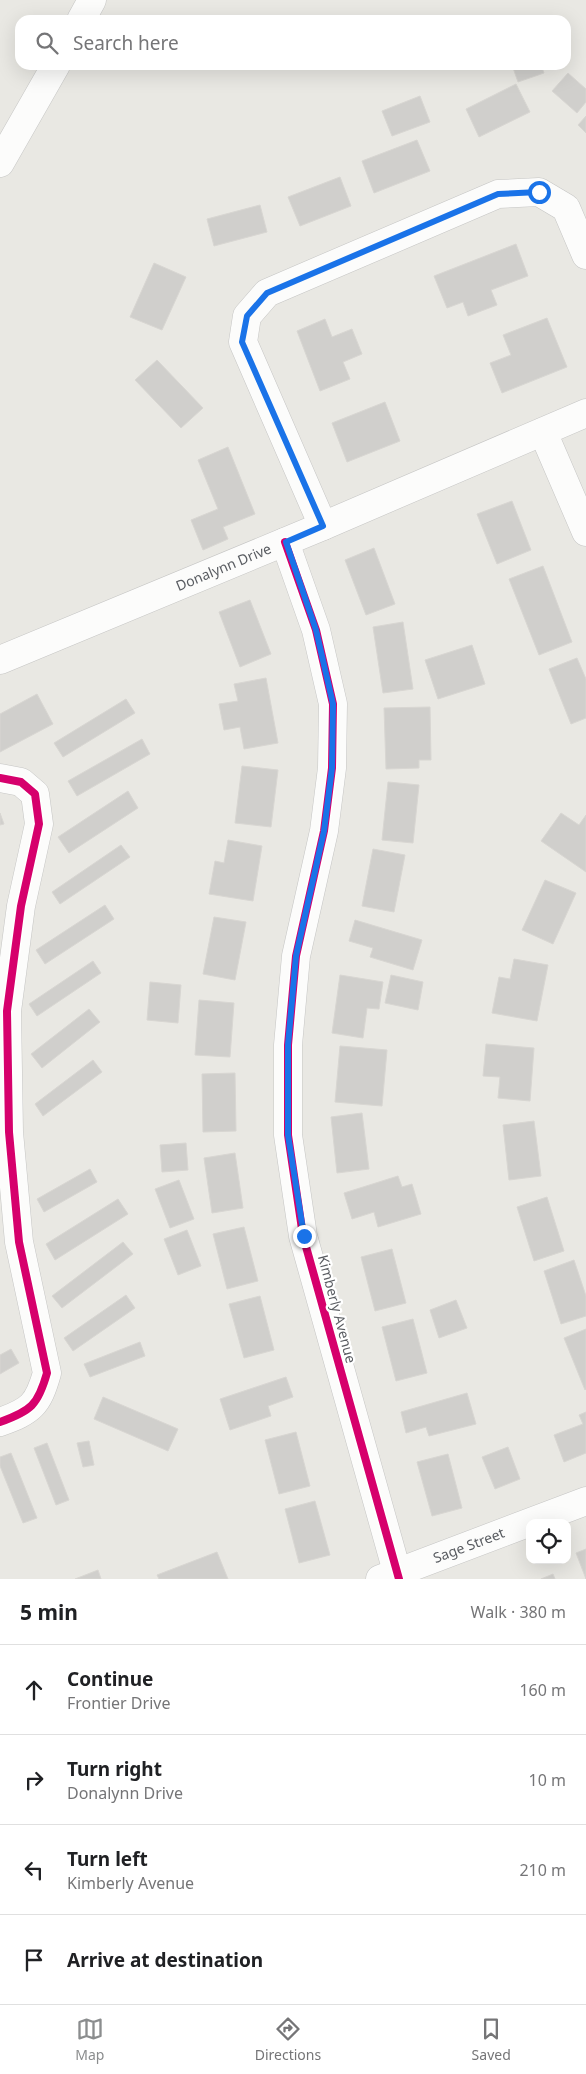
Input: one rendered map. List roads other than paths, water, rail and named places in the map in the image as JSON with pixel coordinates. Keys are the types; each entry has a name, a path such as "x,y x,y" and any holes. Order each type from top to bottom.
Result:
{"street":[{"path":"84,15 92,0"},
{"path":"0,164 53,70"},
{"path":"323,526 242,342 247,316 267,293 498,194 539,192 566,208 586,255"},
{"name":"Donalynn Drive","path":"0,660 286,542 586,413"},
{"path":"543,432 586,532"},
{"name":"Kimberly Avenue","path":"286,542 316,630 333,704 332,768 324,831 296,956 288,1045 288,1135 304,1236 392,1577"},
{"path":"0,778 21,782 35,794 39,824 21,906 7,1011 8,1132 19,1242 48,1373 41,1394 25,1413 0,1422"},
{"name":"Sage Street","path":"392,1577 586,1501"}]}
